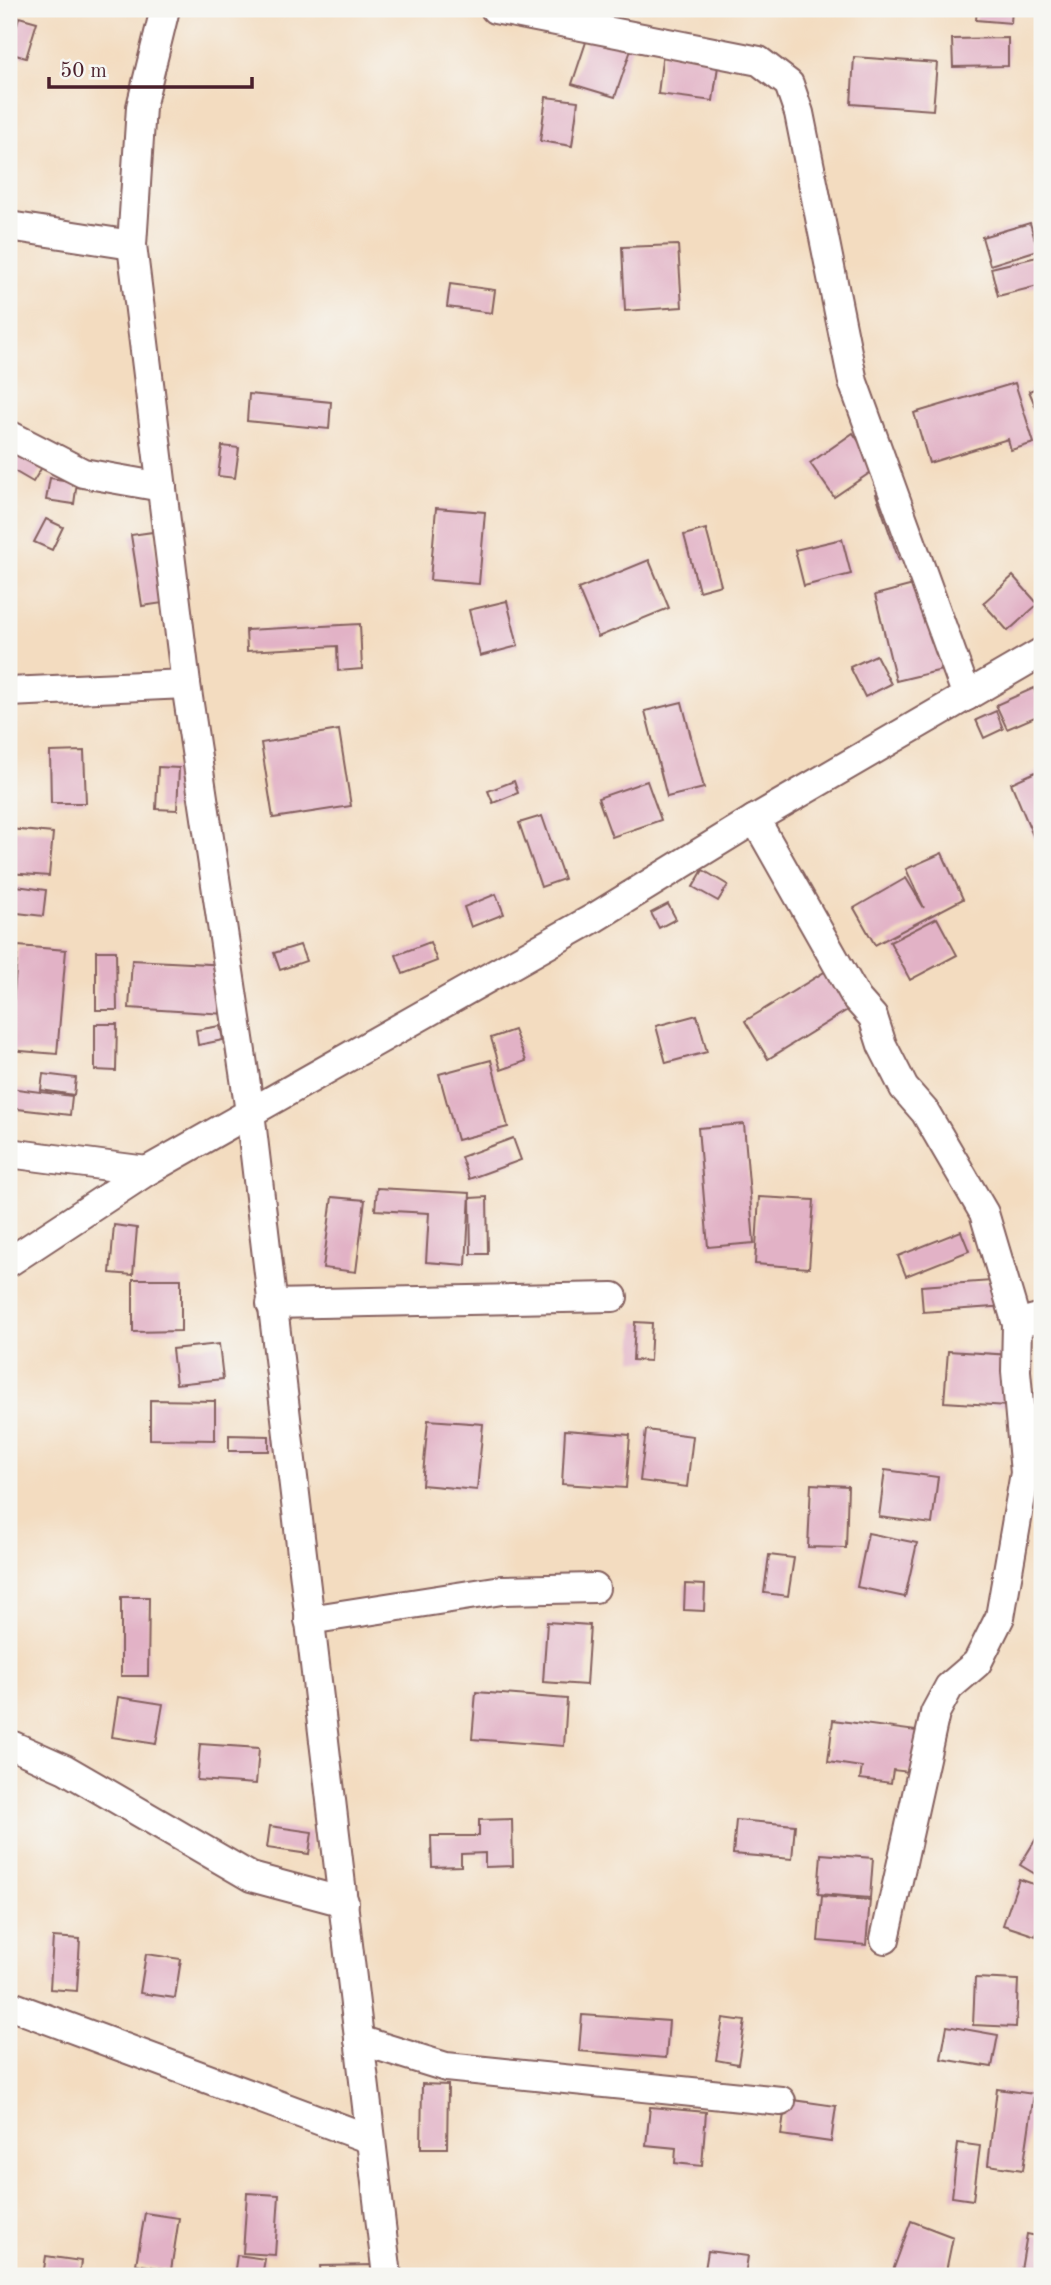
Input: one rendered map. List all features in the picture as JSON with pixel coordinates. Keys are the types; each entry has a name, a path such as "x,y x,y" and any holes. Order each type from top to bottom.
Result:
{"street":[{"path":"165,9 141,107 132,245 186,684 250,1112 387,2276"},
{"path":"495,9 759,61 789,83 799,113 853,382 967,696"},
{"path":"9,226 132,245"},
{"path":"9,435 83,473 162,486"},
{"path":"9,1262 147,1171 594,918 1042,652"},
{"path":"9,692 186,684"},
{"path":"755,820 858,999 873,1017 882,1045 904,1088 925,1112 984,1213 1030,1320 1016,1371 1025,1473 1000,1617 977,1663 949,1687 935,1713 885,1939"},
{"path":"9,1153 147,1171"},
{"path":"271,1304 613,1297"},
{"path":"309,1620 502,1590 595,1588"},
{"path":"9,1744 65,1769 251,1877 344,1902"},
{"path":"9,2005 370,2138"},
{"path":"359,2040 446,2067 781,2101"}],"building":[{"path":"977,9 1012,9 1011,23 976,20"},
{"path":"19,17 37,22 26,58 9,53"},
{"path":"590,30 633,44 615,97 572,84"},
{"path":"1008,38 1008,66 953,67 952,39"},
{"path":"663,52 719,59 713,101 658,94"},
{"path":"854,57 937,63 933,110 851,104"},
{"path":"546,97 578,101 572,146 540,141"},
{"path":"1030,223 1038,250 990,265 982,237"},
{"path":"678,245 682,307 625,311 622,247"},
{"path":"1041,256 1042,285 998,296 991,268"},
{"path":"450,284 495,290 492,313 447,307"},
{"path":"1015,383 1034,443 1011,450 1008,439 929,463 914,413"},
{"path":"1042,386 1042,422 1029,391"},
{"path":"249,394 331,402 329,429 247,421"},
{"path":"853,433 877,468 834,497 810,463"},
{"path":"9,441 45,462 33,482 9,468"},
{"path":"222,446 239,448 235,478 218,476"},
{"path":"50,478 77,482 74,504 46,500"},
{"path":"894,487 917,554 899,560 876,494"},
{"path":"436,508 485,512 479,584 430,580"},
{"path":"46,519 63,527 52,550 34,542"},
{"path":"706,529 721,585 699,591 684,535"},
{"path":"153,532 163,603 142,606 131,535"},
{"path":"842,539 851,574 804,586 795,550"},
{"path":"649,560 669,608 598,637 578,589"},
{"path":"1013,576 1038,604 1008,631 983,603"},
{"path":"921,583 942,670 896,681 875,595"},
{"path":"507,601 518,646 480,656 469,610"},
{"path":"360,624 362,669 338,671 337,646 247,651 246,630"},
{"path":"876,655 891,684 865,697 850,667"},
{"path":"1034,688 1042,714 1007,729 996,705"},
{"path":"682,702 704,788 667,797 645,711"},
{"path":"996,711 1003,729 984,738 976,720"},
{"path":"339,730 351,806 273,818 261,743"},
{"path":"84,751 86,803 51,803 50,752"},
{"path":"158,767 179,768 177,810 156,809"},
{"path":"1042,769 1042,849 1039,850 1011,783"},
{"path":"514,781 518,793 493,803 488,791"},
{"path":"647,781 661,820 612,837 598,798"},
{"path":"542,816 564,879 541,887 519,823"},
{"path":"9,829 53,833 49,876 9,873"},
{"path":"942,853 963,899 875,945 854,908 906,878 924,908 906,869"},
{"path":"703,870 728,885 718,901 693,887"},
{"path":"9,885 46,890 43,916 9,912"},
{"path":"496,894 504,914 471,927 464,907"},
{"path":"668,904 676,919 659,928 651,913"},
{"path":"937,918 957,955 910,980 890,942"},
{"path":"430,942 437,961 403,974 396,955"},
{"path":"300,945 306,961 280,970 274,953"},
{"path":"18,946 66,950 57,1054 9,1050"},
{"path":"96,951 116,951 117,1010 96,1010"},
{"path":"132,960 228,965 226,1014 129,1008"},
{"path":"839,963 862,1001 768,1059 745,1021"},
{"path":"697,1015 707,1052 666,1063 656,1026"},
{"path":"95,1024 117,1024 116,1071 95,1070"},
{"path":"220,1026 223,1040 198,1045 196,1030"},
{"path":"514,1030 526,1061 501,1070 491,1038"},
{"path":"491,1060 508,1127 457,1140 439,1074"},
{"path":"43,1074 76,1078 74,1095 41,1090"},
{"path":"9,1088 72,1096 70,1115 9,1108"},
{"path":"744,1124 754,1243 708,1247 698,1128"},
{"path":"513,1138 521,1160 469,1179 461,1157"},
{"path":"377,1188 470,1193 466,1265 426,1262 429,1213 375,1210"},
{"path":"332,1197 365,1200 356,1272 323,1268"},
{"path":"487,1197 488,1254 471,1254 470,1198"},
{"path":"759,1197 814,1200 809,1268 755,1264"},
{"path":"114,1225 137,1228 133,1275 110,1273"},
{"path":"961,1231 969,1251 906,1276 898,1256"},
{"path":"133,1279 181,1279 181,1331 133,1332"},
{"path":"1006,1280 1007,1306 923,1312 921,1286"},
{"path":"635,1322 652,1323 650,1361 633,1360"},
{"path":"219,1344 223,1379 176,1384 172,1349"},
{"path":"948,1351 1028,1356 1024,1407 944,1402"},
{"path":"150,1400 215,1401 215,1440 150,1439"},
{"path":"428,1420 483,1424 477,1490 422,1485"},
{"path":"565,1430 630,1435 626,1488 562,1484"},
{"path":"646,1430 693,1436 687,1487 640,1481"},
{"path":"229,1435 269,1436 269,1451 229,1451"},
{"path":"885,1470 938,1477 932,1524 879,1517"},
{"path":"811,1484 848,1486 846,1548 808,1547"},
{"path":"868,1533 917,1543 905,1597 857,1587"},
{"path":"769,1555 794,1558 788,1596 764,1593"},
{"path":"685,1584 705,1585 704,1611 684,1610"},
{"path":"121,1597 149,1597 148,1676 121,1676"},
{"path":"547,1622 590,1625 586,1685 543,1682"},
{"path":"476,1692 567,1699 564,1746 472,1739"},
{"path":"118,1697 163,1704 156,1744 112,1737"},
{"path":"833,1720 924,1732 918,1773 893,1770 891,1783 860,1779 862,1767 828,1762"},
{"path":"200,1744 259,1748 256,1784 197,1780"},
{"path":"512,1819 513,1866 485,1867 485,1853 461,1854 461,1866 432,1867 431,1836 479,1836 479,1820"},
{"path":"736,1820 795,1825 792,1859 733,1854"},
{"path":"270,1826 312,1832 309,1854 267,1848"},
{"path":"1042,1829 1042,1878 1020,1865"},
{"path":"821,1854 873,1858 870,1898 818,1894"},
{"path":"1019,1879 1042,1887 1042,1917 1036,1936 1003,1925"},
{"path":"822,1896 870,1900 866,1945 818,1941"},
{"path":"53,1937 80,1939 77,1991 50,1989"},
{"path":"146,1954 181,1959 175,1998 140,1993"},
{"path":"975,1978 1018,1980 1016,2027 973,2025"},
{"path":"582,2015 669,2021 666,2058 579,2051"},
{"path":"723,2018 745,2021 738,2064 716,2060"},
{"path":"947,2026 998,2035 992,2067 941,2059"},
{"path":"422,2084 448,2085 447,2148 421,2148"},
{"path":"997,2089 1034,2094 1023,2170 988,2165"},
{"path":"786,2099 836,2106 831,2142 781,2135"},
{"path":"650,2107 706,2112 702,2166 675,2163 676,2148 646,2145"},
{"path":"958,2143 980,2146 973,2200 952,2197"},
{"path":"247,2193 279,2195 275,2255 243,2253"},
{"path":"145,2213 179,2218 171,2270 136,2264"},
{"path":"911,2221 953,2237 945,2276 891,2276"},
{"path":"1027,2234 1042,2237 1042,2276 1020,2276"},
{"path":"708,2251 748,2256 745,2276 704,2276"},
{"path":"237,2255 265,2259 262,2276 234,2276"},
{"path":"46,2256 81,2261 79,2276 43,2276"},
{"path":"374,2265 374,2276 321,2276 320,2266"}]}
